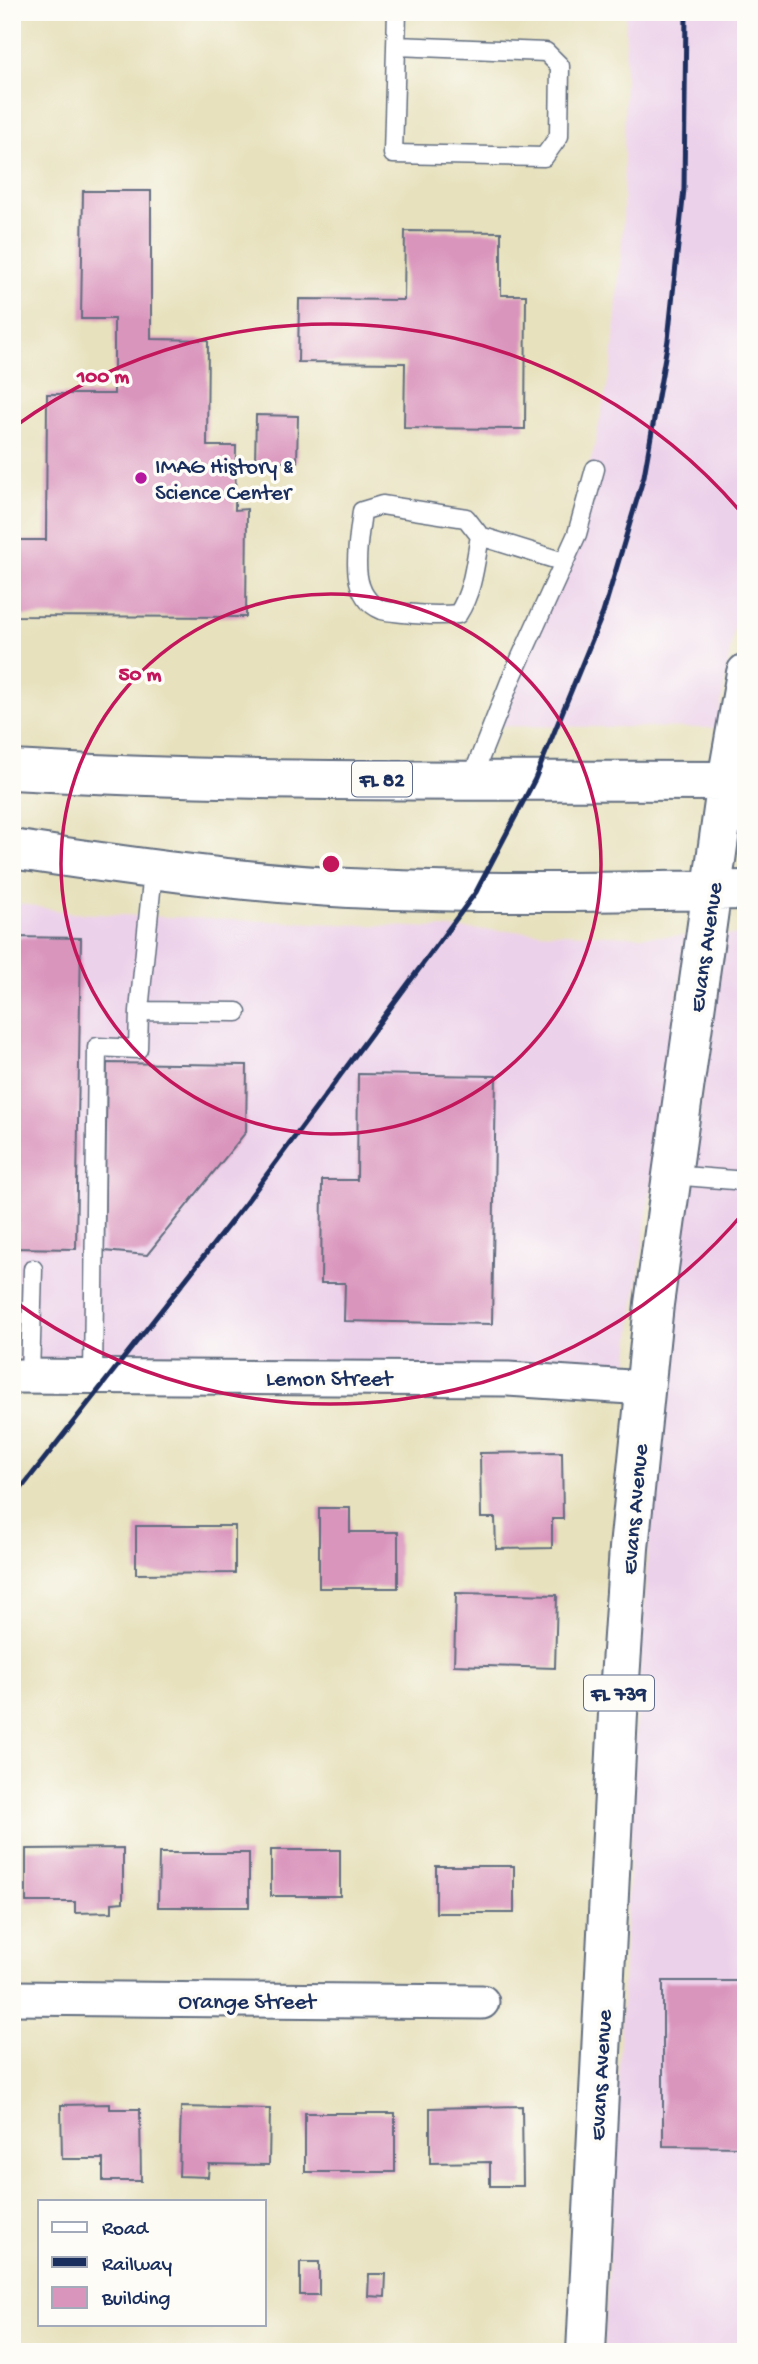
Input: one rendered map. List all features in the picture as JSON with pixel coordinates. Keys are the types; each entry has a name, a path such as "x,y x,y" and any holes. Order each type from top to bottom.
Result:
{"main road":[{"name":"Evans Avenue","path":"586,2352 619,1694 629,1548 671,1175 729,891 746,673"},
{"name":"FL 82","path":"12,770 120,776 736,781"},
{"path":"12,849 153,871 347,888 476,892 729,891"}],"street":[{"name":"Lemon Street","path":"21,1376 508,1379 645,1388"},
{"name":"Orange Street","path":"12,1998 482,2002"}],"lane":[{"path":"396,46 546,52 560,66 559,136 544,157 393,155 396,46 397,12"},
{"path":"471,780 511,679 577,534 596,469"},
{"path":"480,536 466,603 458,614 435,617 384,611 370,603 361,590 357,565 362,511 382,505 466,518 480,536 564,562"},
{"path":"93,1376 97,1047 138,1049 139,1011 153,871"},
{"path":"139,1011 237,1012"},
{"path":"671,1175 746,1181"},
{"path":"21,1376 33,1269"}],"shaded area":[{"path":"626,12 746,12 745,464 736,617 717,728 484,726 554,577 593,453 612,364 623,227"},
{"path":"12,902 72,913 686,936 635,1301 626,1385 12,1377"},
{"path":"724,935 746,935 746,2337 716,2352 604,2352 648,1550 672,1307"}],"building":[{"name":"IMAG History & Science Center","path":"83,191 151,191 151,339 208,340 207,446 236,446 235,510 247,509 246,617 12,616 12,540 46,540 47,394 114,394 114,319 81,319"},
{"path":"405,231 501,232 501,295 526,295 525,429 404,428 405,363 298,362 299,299 404,300"},
{"path":"256,415 298,416 297,462 255,462"},
{"path":"12,937 81,938 76,1249 12,1248"},
{"path":"107,1063 247,1065 246,1132 147,1255 104,1251"},
{"path":"358,1074 496,1076 492,1324 344,1321 345,1283 321,1283 322,1180 357,1180"},
{"path":"562,1452 563,1519 552,1519 552,1548 496,1549 495,1518 481,1518 480,1453"},
{"path":"319,1508 350,1508 350,1532 398,1532 398,1588 319,1588"},
{"path":"136,1526 235,1526 235,1573 136,1574"},
{"path":"456,1593 557,1595 555,1668 454,1665"},
{"path":"123,1848 123,1902 112,1903 112,1912 75,1913 75,1902 26,1902 26,1849"},
{"path":"271,1850 340,1850 340,1896 271,1896"},
{"path":"159,1853 249,1853 249,1907 158,1907"},
{"path":"436,1866 514,1866 514,1913 436,1913"},
{"path":"663,1981 746,1981 746,2147 663,2146"},
{"path":"110,2104 110,2109 140,2109 141,2181 103,2181 103,2159 62,2159 61,2105"},
{"path":"522,2106 523,2186 490,2186 490,2162 430,2163 430,2108"},
{"path":"181,2107 270,2109 269,2165 209,2164 208,2177 179,2176"},
{"path":"305,2113 395,2113 395,2172 305,2172"},
{"path":"300,2262 319,2262 319,2295 300,2295"},
{"path":"369,2274 386,2274 385,2297 368,2296"}],"railway":[{"path":"12,1500 245,1204 476,892 535,779 603,613 644,476 668,340 684,189 686,12"}],"place":[{"name":"IMAG History & Science Center","path":"141,478"}]}
